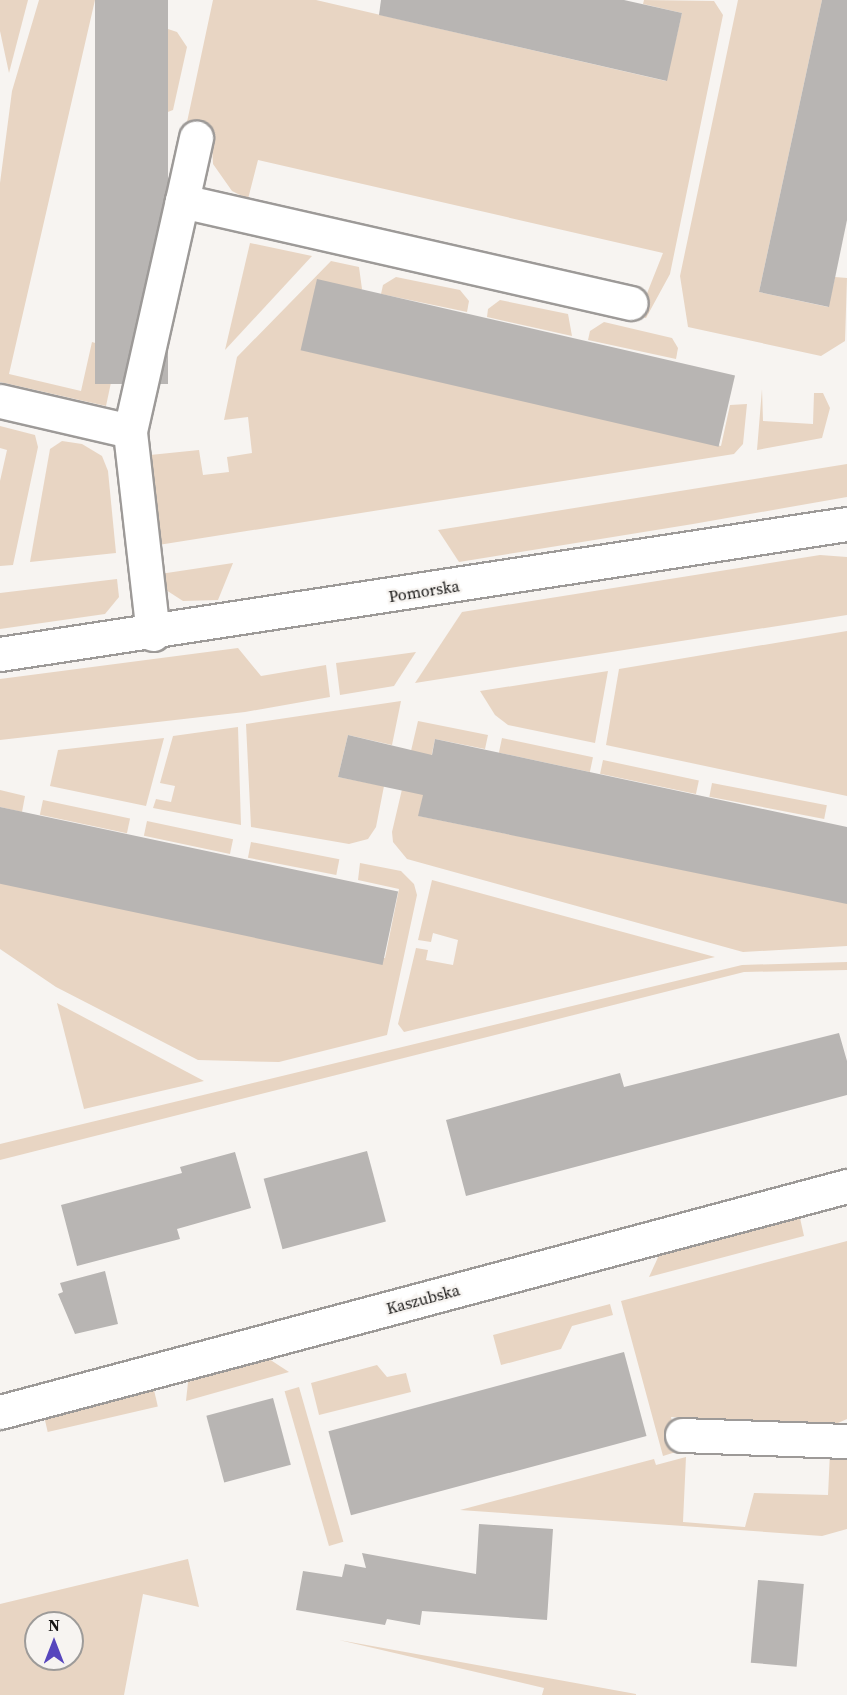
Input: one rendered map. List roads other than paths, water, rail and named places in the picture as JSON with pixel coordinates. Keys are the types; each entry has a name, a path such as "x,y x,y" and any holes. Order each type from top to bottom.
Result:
{"street":[{"path":"153,634 130,431 196,138"},
{"path":"182,201 632,303"},
{"path":"0,400 130,431"},
{"name":"Pomorska","path":"0,654 153,634 847,524"},
{"name":"Kaszubska","path":"0,1412 847,1186"},
{"path":"682,1435 847,1441"}]}
